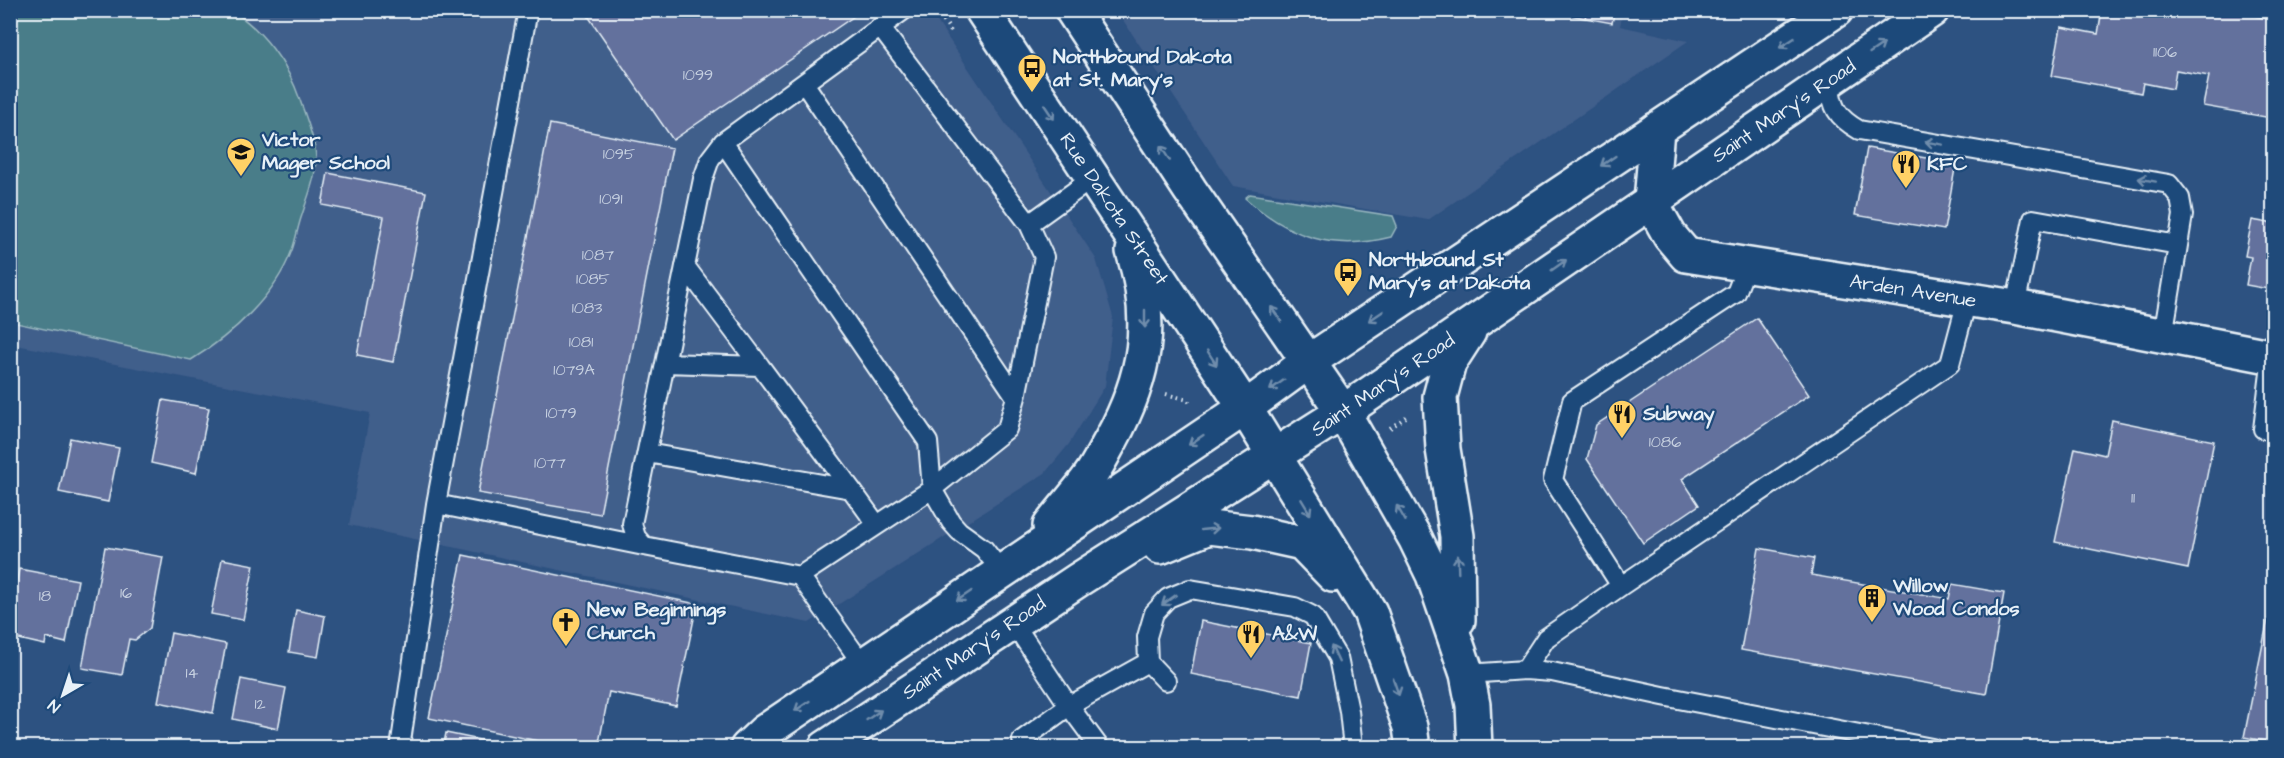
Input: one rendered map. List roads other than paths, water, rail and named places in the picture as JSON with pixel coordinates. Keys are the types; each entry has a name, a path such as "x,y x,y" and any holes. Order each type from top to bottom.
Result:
{"main road":[{"name":"Rue Dakota Street","path":"982,10 1245,408 1370,612"},
{"path":"1072,10 1190,190 1343,412 1415,538 1433,575 1462,658 1473,705 1475,747"},
{"path":"747,747 764,732 1245,408 1308,362 1836,10"},
{"name":"Saint Mary's Road","path":"825,747 1013,622 1343,412 1932,10"},
{"path":"1651,202 1657,129"},
{"name":"Arden Avenue","path":"1651,202 1670,236 1686,255 2015,307 2273,357"},
{"path":"1029,552 1091,475 1124,417 1136,387 1144,352 1145,313 1140,275 1123,221"},
{"path":"1462,658 1457,536 1443,449 1440,397 1449,363 1476,322"},
{"path":"1078,580 1209,527 1252,532 1302,543 1370,612 1410,726 1413,747"}],"lane":[{"path":"400,747 436,504 528,10"},
{"path":"644,546 636,537 632,524 703,179 710,159 723,142 904,10"},
{"path":"800,576 932,489 1007,429 1016,396 1044,257 1029,224 880,27"},
{"path":"1828,81 1834,108 1843,122 1859,130 2169,184 2180,198 2183,215 2163,336"},
{"path":"804,83 1016,396"},
{"path":"723,142 928,442 932,489 951,522 959,531 984,549 1001,571"},
{"path":"1029,224 1093,178"},
{"path":"2015,307 2033,219 2178,245"},
{"path":"1621,586 1553,480 1572,401 1736,293 1747,265"},
{"path":"685,266 877,525"},
{"path":"1525,670 1546,638 1950,364 1967,300"},
{"path":"2273,357 2263,429 2274,431"},
{"path":"665,363 760,366"},
{"path":"647,453 851,489"},
{"path":"436,504 800,576 863,665"},
{"path":"1166,681 1148,662 1147,637 1154,613 1168,598 1190,589 1295,607 1313,616 1338,658 1349,711 1353,747"},
{"path":"1013,622 1069,706 1100,747"},
{"path":"1462,658 1525,670 1552,672 1664,696 1932,747"},
{"path":"1024,744 1069,706 1148,662"}],"place":[{"name":"Northbound Dakota at St. Mary's","path":"1032,94"},
{"name":"Victor Mager School","path":"241,178"},
{"name":"KFC","path":"1906,190"},
{"name":"Northbound St Mary's at Dakota","path":"1348,298"},
{"name":"Subway","path":"1622,440"},
{"name":"Willow Wood Condos","path":"1872,624"},
{"name":"New Beginnings Church","path":"566,648"},
{"name":"A&W","path":"1251,660"}]}
